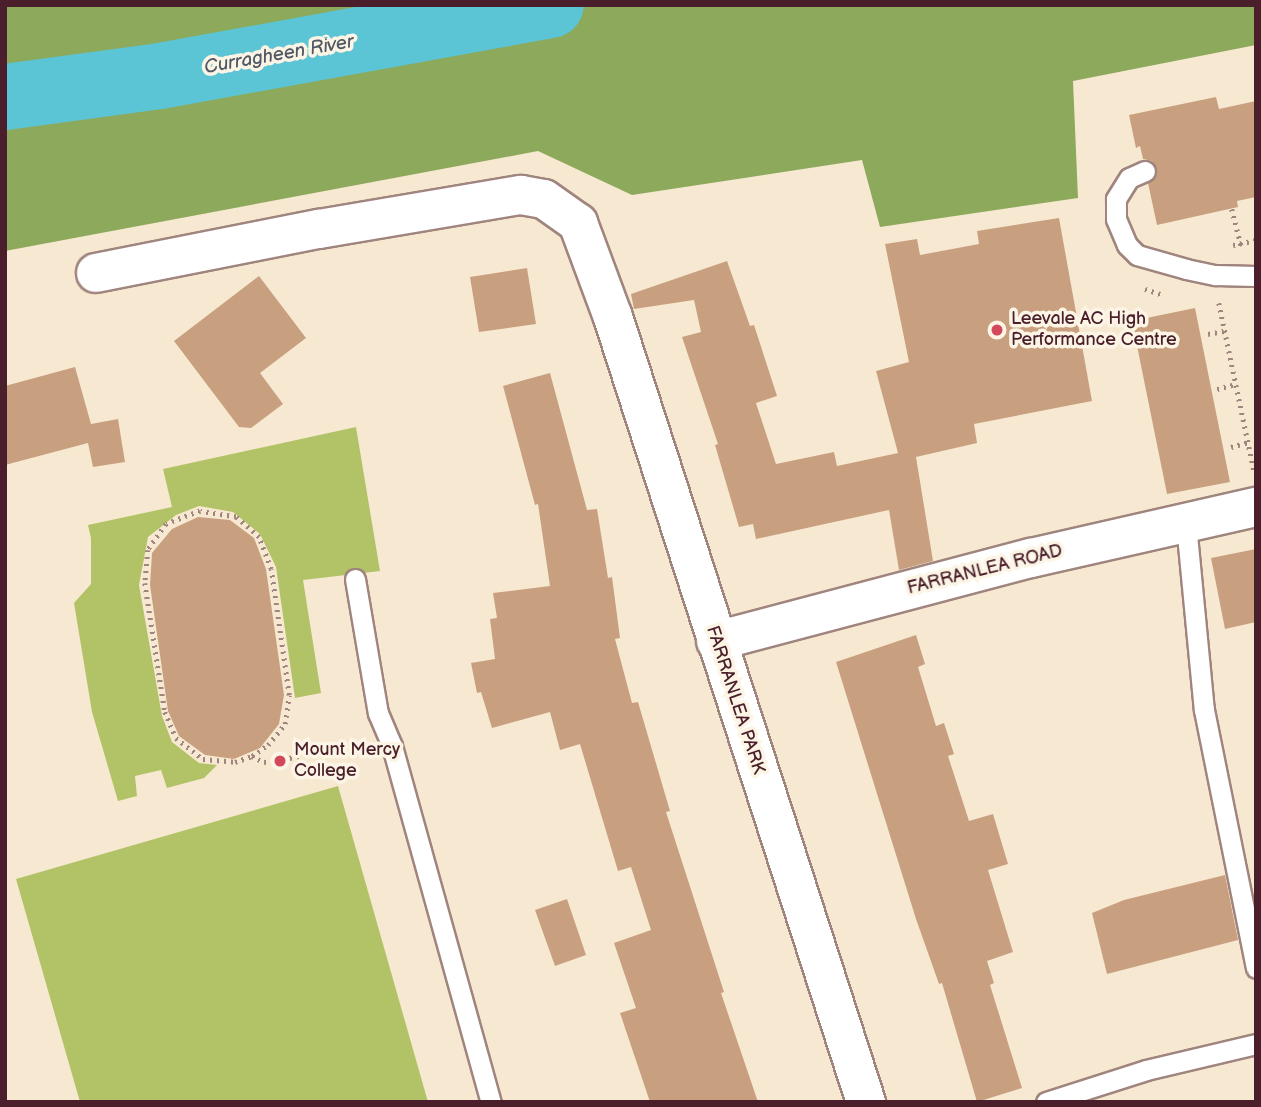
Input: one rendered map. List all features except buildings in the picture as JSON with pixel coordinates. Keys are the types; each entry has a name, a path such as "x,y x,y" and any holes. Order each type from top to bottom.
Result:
{"street":[{"name":"FARRANLEA PARK","path":"96,273 319,229 521,195 544,199 578,223 606,297 866,1102"},
{"name":"FARRANLEA ROAD","path":"716,642 1031,558 1256,507"}],"lane":[{"path":"1145,171 1129,178 1116,199 1116,219 1127,245 1137,254 1154,261 1215,275 1252,277"},
{"path":"1186,524 1205,710 1256,968"},
{"path":"355,579 378,713 392,746 491,1102"},
{"path":"1046,1102 1146,1070 1256,1044"}],"path":[{"path":"1232,209 1252,277"},
{"path":"1229,245 1256,240"},
{"path":"1141,287 1153,293 1173,296"},
{"path":"1215,300 1256,478"},
{"path":"1209,334 1224,331"},
{"path":"1217,389 1236,384"},
{"path":"1231,447 1248,442"},
{"path":"252,756 268,745 285,724 289,695 271,569 259,537 236,517 200,511 166,523 148,550 145,583 165,712 176,738 203,759 235,762 252,756 264,762 276,761 352,744 365,748"}],"green space":[{"path":"5,5 1256,5 1256,45 1073,81 1078,198 880,227 862,160 632,195 538,151 5,251"},
{"path":"356,427 380,571 303,580 321,693 295,698 276,567 260,534 233,512 199,506 176,515 148,537 139,585 162,716 172,742 199,763 217,765 204,778 167,788 161,770 135,776 137,796 118,801 92,712 74,603 91,584 91,538 88,525 172,507 163,469"},
{"path":"338,786 428,1102 80,1102 16,879"}],"waterway":[{"name":"Curragheen River","path":"5,97 160,76 551,5"}],"place":[{"name":"Leevale AC High Performance Centre","path":"997,330"},
{"name":"Mount Mercy College","path":"280,761"}]}
